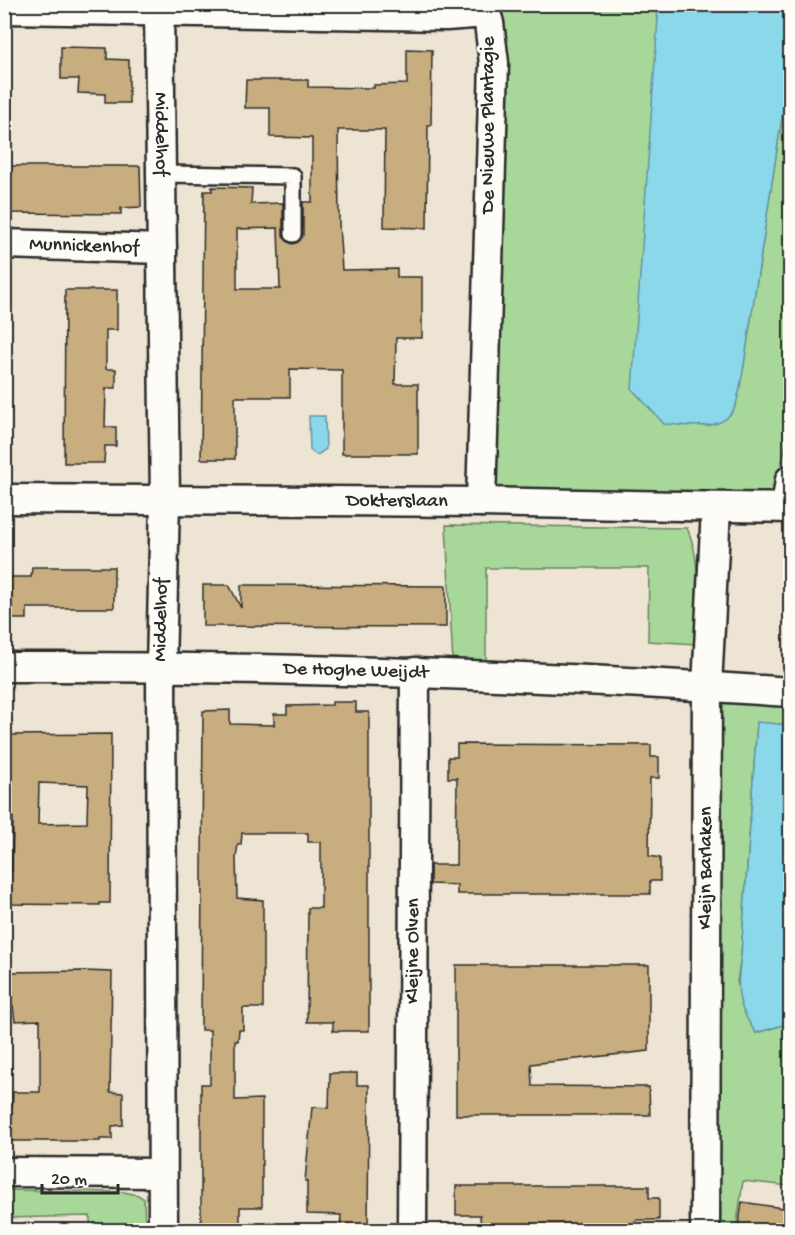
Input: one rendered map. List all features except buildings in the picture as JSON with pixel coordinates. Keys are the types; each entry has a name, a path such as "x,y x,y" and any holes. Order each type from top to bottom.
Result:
{"street":[{"name":"De Nieuwe Plantagie","path":"4,9 446,16 486,13 494,63 481,502"},
{"name":"Middelhof","path":"159,10 165,501 161,667 162,1230"},
{"name":"Munnickenhof","path":"4,244 162,249"},
{"path":"788,508 790,480"},
{"name":"Dokterslaan","path":"4,499 481,502 788,508"},
{"name":"Kleijn Barlaken","path":"705,1230 707,687 716,508"},
{"name":"De Hoghe Weijdt","path":"4,668 161,667 415,672 790,692"},
{"name":"Kleijne Olven","path":"411,1230 415,672"},
{"path":"4,1172 162,1173"}],"lane":[{"path":"162,174 293,176 294,234"}],"green space":[{"path":"656,4 700,425 709,426 743,371 790,65 790,428 778,478 773,489 764,495 495,492 497,45 501,7 370,5"},
{"path":"446,525 687,528 692,541 697,570 696,644 648,641 649,568 486,568 486,666 453,665"},
{"path":"716,698 790,705 790,725 757,723 741,956 737,982 756,1033 790,1023 790,1186 743,1181 736,1230 712,1230"},
{"path":"4,1190 124,1192 138,1195 144,1199 145,1230 90,1230 90,1216 5,1218"}],"water":[{"path":"656,5 790,5 790,65 740,388 731,414 724,420 706,426 664,424 632,389 658,18"},
{"path":"309,416 325,416 326,449 317,455 310,450"},
{"path":"757,722 790,725 790,1023 756,1033 741,1005 738,978"}]}
